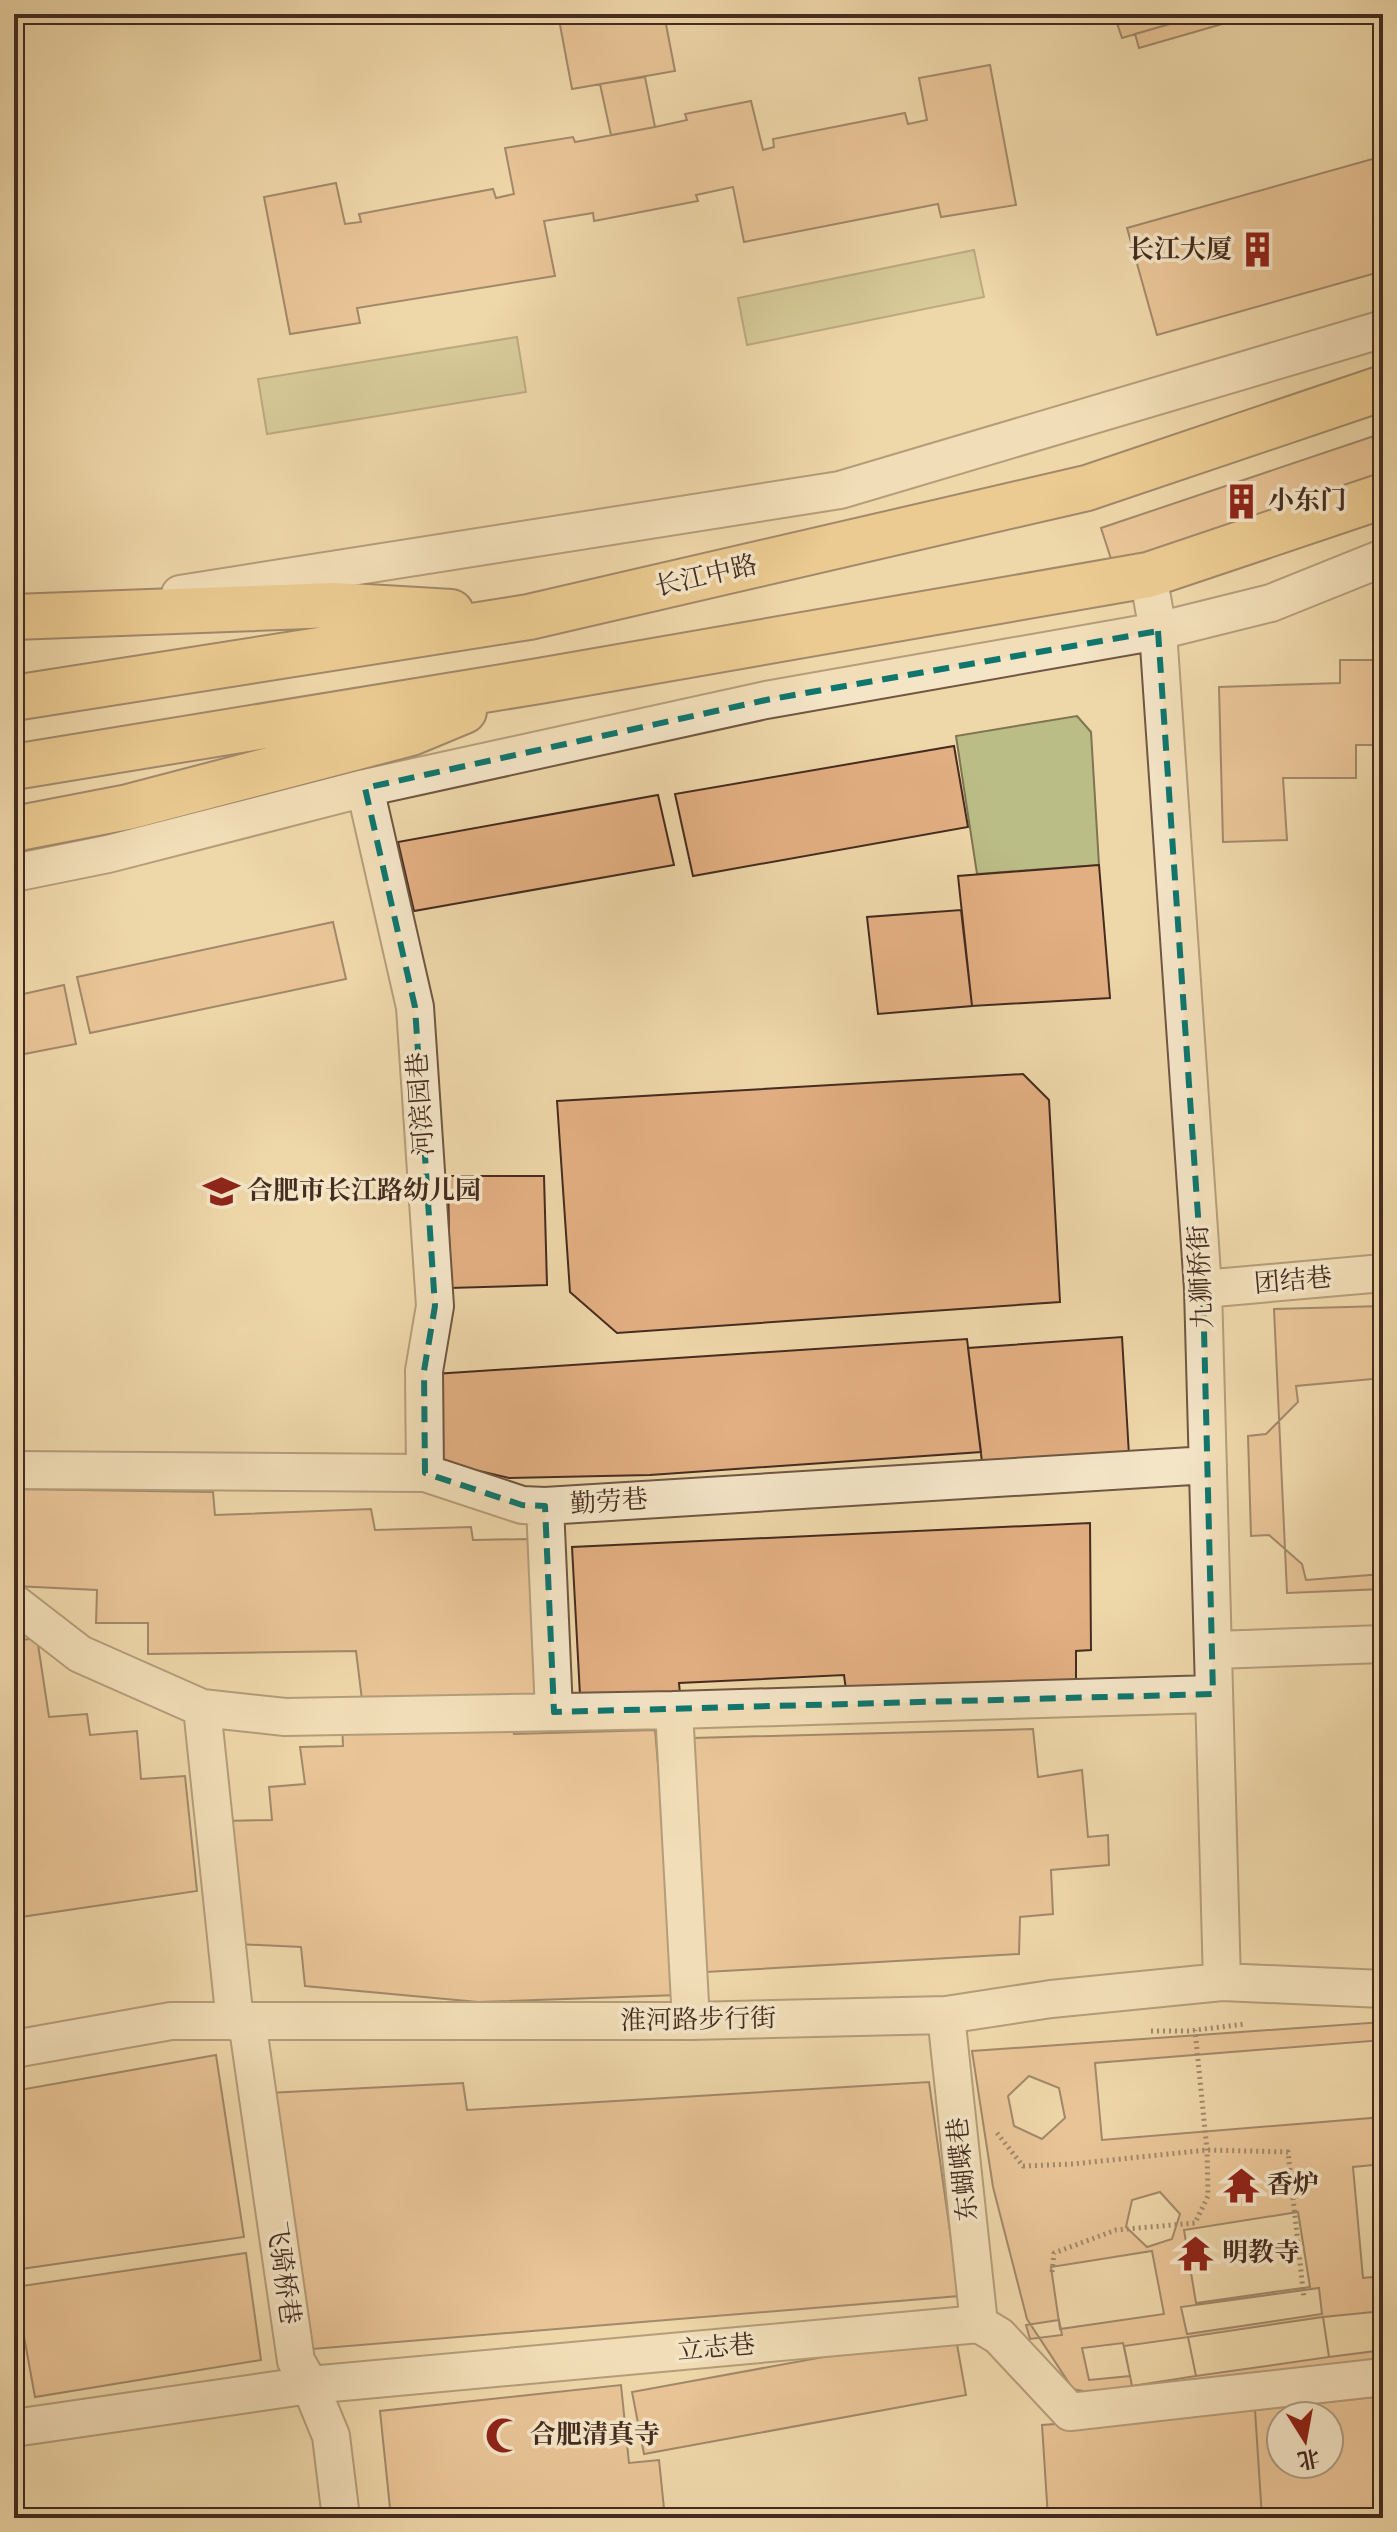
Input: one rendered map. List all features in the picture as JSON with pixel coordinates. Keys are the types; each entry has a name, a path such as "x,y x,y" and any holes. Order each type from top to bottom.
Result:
{"highway":[{"name":"长江中路","path":"14,698 529,617 1087,488 1383,388"},
{"path":"14,767 539,681 1148,575 1383,496"},
{"path":"18,617 333,605 529,617"},
{"path":"14,829 128,807 411,733 539,681"}],"street":[{"path":"18,617 840,490 1383,329"},
{"path":"14,873 108,854 365,788 766,700 1158,631 1271,603 1383,558"},
{"name":"九狮桥街","path":"1148,575 1158,631 1203,1289 1222,1982"},
{"name":"河滨园巷","path":"365,788 415,1007 435,1306 424,1371 425,1473"},
{"name":"团结巷","path":"1203,1289 1383,1273"},
{"name":"勤劳巷","path":"14,1470 425,1473 522,1505 545,1506 1208,1465"},
{"path":"545,1506 554,1712"},
{"path":"14,1603 80,1654 202,1708 285,1717 674,1710 1213,1694"},
{"path":"1215,1650 1383,1644"},
{"name":"飞骑桥巷","path":"202,1708 241,2021 296,2361 310,2385 331,2436 341,2518"},
{"path":"674,1710 691,2021"},
{"name":"淮河路步行街","path":"14,2049 171,2021 691,2021 946,2015 1051,1999 1222,1982 1383,1989"},
{"name":"东蝴蝶巷","path":"946,2015 979,2324"},
{"path":"979,2324 999,2336 1070,2412 1383,2377"},
{"name":"立志巷","path":"14,2428 310,2385 979,2324"}],"path":[{"path":"1052,2272 1054,2253 1116,2230 1195,2223 1208,2196 1207,2150 1192,2031 1258,2022"},
{"path":"994,2128 1023,2166 1207,2150 1288,2152 1304,2299"}],"highlighted area":[{"path":"1158,631 1203,1289 1213,1694 554,1712 545,1506 522,1505 425,1473 424,1371 435,1306 415,1007 365,788 766,700"}],"green space":[{"path":"974,250 984,297 747,345 738,298"},
{"path":"517,337 526,392 267,434 258,379"},
{"path":"1077,716 1091,732 1099,865 977,874 956,736"}],"building":[{"path":"558,14 664,14 675,71 572,89"},
{"path":"1114,14 1204,14 1122,38"},
{"path":"1204,14 1257,14 1139,48 1135,34"},
{"path":"990,65 1016,205 941,217 938,204 744,242 733,187 696,195 698,201 594,221 593,213 544,221 555,276 357,308 360,323 290,334 264,197 336,183 345,224 361,222 359,214 493,189 496,198 514,194 505,148 573,137 575,142 655,127 687,120 685,114 751,101 763,150 774,147 773,139 905,113 908,124 927,120 919,78"},
{"path":"645,77 655,127 611,135 600,84"},
{"name":"长江大厦","path":"1383,156 1383,271 1157,335 1127,228"},
{"name":"小东门","path":"1383,433 1383,473 1113,565 1101,528"},
{"path":"1340,660 1383,660 1383,745 1356,745 1356,778 1283,778 1287,840 1223,842 1219,687 1340,683"},
{"path":"954,746 968,827 693,876 675,794"},
{"path":"658,795 674,865 414,911 398,842"},
{"path":"1099,865 1110,998 972,1006 958,876"},
{"path":"961,910 972,1006 878,1014 867,917"},
{"path":"333,922 346,979 90,1033 77,977"},
{"path":"64,985 76,1044 14,1056 14,996"},
{"path":"1023,1074 1049,1100 1060,1302 617,1333 570,1292 557,1101"},
{"path":"448,1176 544,1176 547,1285 450,1288"},
{"path":"1383,1306 1383,1589 1287,1593 1274,1309"},
{"path":"1122,1337 1129,1455 982,1462 968,1348"},
{"path":"967,1339 981,1452 650,1475 509,1478 437,1461 434,1374"},
{"path":"1383,1378 1383,1574 1306,1580 1302,1564 1269,1535 1251,1536 1248,1436 1266,1434 1298,1402 1296,1386"},
{"path":"14,1489 213,1492 215,1515 371,1509 375,1530 471,1527 473,1540 530,1539 537,1700 363,1708 356,1651 148,1654 148,1623 96,1623 97,1590 14,1586"},
{"path":"1090,1523 1091,1650 1076,1651 1076,1681 846,1690 844,1675 679,1683 680,1694 580,1695 572,1547"},
{"path":"37,1638 49,1717 87,1714 90,1735 137,1731 141,1779 185,1776 197,1891 14,1918 14,1641"},
{"path":"512,1720 514,1734 655,1730 678,1995 478,2002 305,1986 301,1947 237,1944 223,1821 272,1820 269,1787 305,1784 300,1747 343,1746 342,1724"},
{"path":"1033,1729 1038,1777 1082,1770 1088,1837 1108,1835 1109,1865 1051,1870 1053,1914 1020,1917 1019,1954 706,1972 693,1738"},
{"name":"明教寺","path":"1383,2022 1383,2364 1127,2400 1073,2389 1027,2319 993,2187 972,2051"},
{"path":"1383,2040 1383,2117 1102,2140 1095,2063"},
{"path":"216,2055 244,2237 14,2270 14,2091"},
{"path":"1029,2076 1059,2088 1065,2118 1042,2139 1014,2126 1008,2096"},
{"path":"929,2082 959,2296 300,2350 268,2093 463,2083 467,2110"},
{"path":"1383,2117 1383,2164 1381,2165 1378,2118"},
{"path":"1383,2164 1383,2276 1363,2278 1353,2167"},
{"name":"香炉","path":"1241,2175 1250,2184 1241,2193 1232,2184"},
{"path":"1160,2192 1180,2214 1172,2239 1147,2247 1126,2227 1132,2200"},
{"path":"1298,2212 1310,2287 1196,2303 1184,2230"},
{"path":"1152,2251 1164,2314 1060,2329 1051,2267"},
{"path":"246,2253 261,2360 35,2397 15,2287"},
{"path":"1383,2276 1383,2310 1381,2310 1378,2277"},
{"path":"1319,2288 1322,2314 1187,2334 1181,2307"},
{"path":"1383,2311 1383,2350 1329,2357 1323,2317"},
{"path":"1323,2317 1329,2357 1196,2376 1188,2337"},
{"path":"1059,2320 1062,2335 1030,2339 1026,2325"},
{"path":"955,2333 966,2395 644,2454 632,2392"},
{"path":"1188,2337 1196,2376 1132,2386 1124,2346"},
{"path":"1123,2343 1130,2376 1089,2380 1082,2348"},
{"name":"合肥清真寺","path":"621,2385 629,2463 659,2460 665,2518 391,2518 380,2411"},
{"path":"1383,2396 1383,2518 1262,2518 1255,2410 1265,2409 1265,2480 1345,2480 1345,2400"},
{"path":"1255,2410 1262,2518 1048,2518 1042,2425"}],"place":[{"name":"长江大厦","path":"1258,250"},
{"name":"小东门","path":"1242,501"},
{"name":"合肥市长江路幼儿园","path":"221,1191"},
{"name":"香炉","path":"1241,2185"},
{"name":"明教寺","path":"1196,2253"},
{"name":"合肥清真寺","path":"504,2435"}]}
